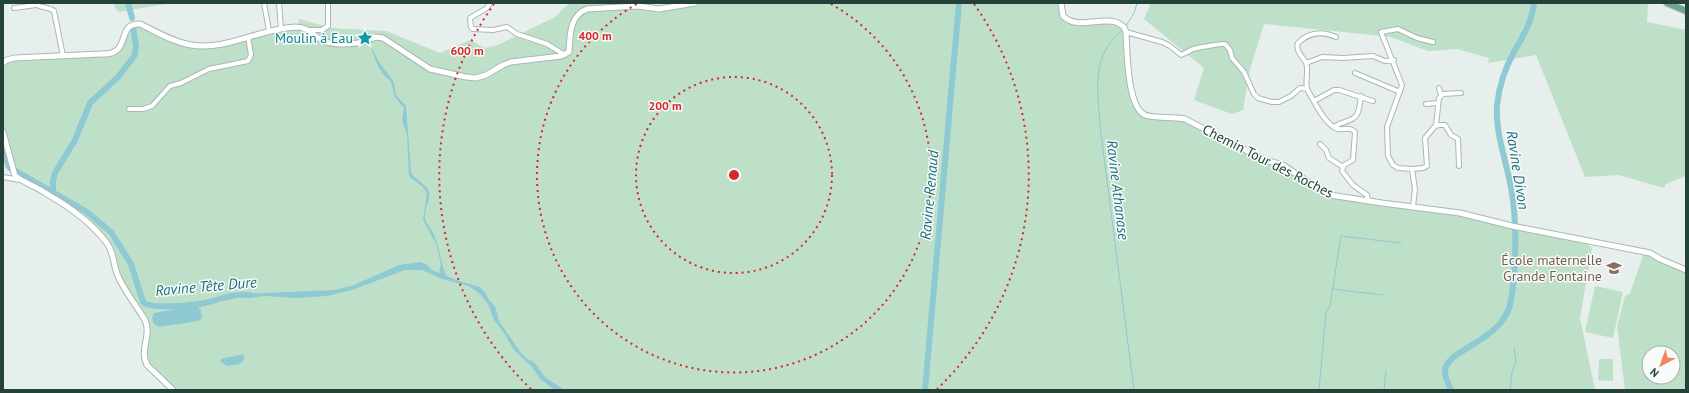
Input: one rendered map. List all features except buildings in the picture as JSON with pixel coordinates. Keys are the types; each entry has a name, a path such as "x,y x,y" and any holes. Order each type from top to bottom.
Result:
{"main road":[{"path":"1667,3 1686,11"}],"street":[{"path":"264,3 268,31"},
{"path":"279,3 281,29"},
{"path":"3,64 7,60 14,58 113,53 120,47 130,26 135,24 140,24 173,40 192,45 205,46 219,45 268,31 281,29 297,27 309,30 322,30 328,26 328,3"},
{"path":"490,3 487,8 470,18 471,27 473,29 493,30 507,27 517,34 547,44 566,55"},
{"path":"309,30 320,39 335,43 359,42 377,37 382,38 430,69 476,78 486,75 511,62 566,55 569,52 571,26 582,11 587,9 638,6 659,9 695,3"},
{"path":"1060,3 1063,16 1069,20 1078,22 1116,22 1124,27 1126,32 1162,42 1170,46 1181,55 1194,49 1225,44 1230,50 1232,58 1244,72 1254,94 1258,98 1272,102 1279,102 1291,96 1300,88 1307,89"},
{"path":"14,8 36,4 54,11 63,56"},
{"path":"1433,42 1423,40 1398,29 1382,32 1394,60 1402,85 1387,127 1388,156 1393,165 1398,168 1423,168 1427,166 1425,138 1437,122 1438,103 1441,95 1439,88"},
{"name":"Chemin Tour des Roches","path":"1126,32 1132,93 1136,105 1143,114 1151,117 1177,117 1185,119 1265,160 1282,165 1324,192 1336,196 1368,200 1382,204 1413,206 1460,213 1512,226 1650,253 1686,270"},
{"path":"1336,37 1321,32 1315,33 1299,41 1296,46 1306,63 1307,67 1305,81 1307,89 1316,106 1334,127 1339,129 1351,129 1356,132 1353,160 1343,167"},
{"path":"129,109 142,109 152,106 170,86 181,83 209,69 248,61 251,55 248,37"},
{"path":"1306,63 1322,57 1343,58 1373,56 1385,61 1394,60"},
{"path":"1355,73 1400,92"},
{"path":"1314,101 1334,90 1361,96 1373,101"},
{"path":"1441,95 1447,93 1461,93"},
{"path":"1334,127 1354,118 1357,114 1361,96"},
{"path":"1426,104 1438,103"},
{"path":"1435,126 1445,125 1451,135 1458,139 1459,166"},
{"path":"3,132 16,176 48,194 83,219 109,246 122,286 145,321 148,332 144,360 147,365 173,390"},
{"path":"1320,144 1326,150 1329,158 1343,167 1344,174 1353,185 1367,195 1368,200"},
{"path":"1412,168 1414,189 1413,206"},
{"path":"3,177 22,180"}],"green space":[{"path":"113,3 172,3 118,12"},
{"path":"569,3 625,3 625,6 649,8 695,3 1061,3 1061,11 1069,20 1109,21 1124,27 1132,93 1143,114 1177,117 1239,147 1283,165 1324,192 1460,213 1583,241 1592,248 1580,318 1595,390 173,390 147,365 145,321 125,292 109,246 83,219 15,176 3,132 3,63 7,60 116,50 127,30 135,24 173,40 205,46 269,31 298,27 299,19 331,28 386,31 440,53 470,40 485,48 498,45 555,17"},
{"path":"1149,3 1648,3 1647,22 1686,30 1686,176 1666,184 1664,188 1619,175 1585,177 1536,55 1488,63 1489,58 1457,49 1428,51 1391,37 1264,24 1250,69 1243,110 1232,114 1194,100 1204,68 1144,19 1150,6"},
{"path":"1644,253 1686,272 1686,390 1625,390 1617,326 1625,296 1630,293"},
{"path":"1595,286 1623,292 1613,338 1585,332"},
{"path":"1599,359 1613,359 1613,381 1598,380"}],"water":[{"path":"370,44 379,62 394,82 396,95 406,106 411,172 428,190 429,197 425,219 436,241 445,273 447,276 456,280 480,287 495,306 499,321 521,353 535,363 545,377 564,390 555,390 540,379 532,367 514,350 494,320 488,304 480,294 469,286 442,279 422,270 405,270 352,290 327,296 296,298 265,296 249,298 241,294 335,290 354,285 399,265 420,262 426,264 432,270 439,273 441,264 436,244 423,220 427,193 422,186 409,175 407,135 402,120 404,108 395,97 391,82 383,74 377,64"},
{"path":"197,306 201,310 202,318 198,321 159,327 154,324 152,318 154,313"},
{"path":"244,354 244,360 240,364 227,366 220,361 221,359"}],"waterway":[{"name":"Ravine Tête Dure","path":"128,3 132,18"},
{"name":"Ravine Renaud","path":"925,390 959,3"},
{"name":"Ravine Athanase","path":"1126,26 1134,13 1137,3"},
{"name":"Ravine Divon","path":"1451,390 1445,373 1448,362 1499,325 1507,314 1511,300 1515,261 1515,219 1510,183 1498,128 1497,105 1499,91 1506,69 1527,28 1534,3"},
{"name":"Ravine Tête Dure","path":"53,191 55,173 75,140 90,103 118,77 135,55 136,46 133,27"},
{"name":"Ravine Athanase","path":"1123,30 1112,40 1105,51 1101,62 1098,74 1098,99 1100,126 1134,390"},
{"path":"3,144 10,168"},
{"name":"Ravine Tête Dure","path":"16,171 87,212 111,232 131,264 143,302 155,306 175,306 203,303 233,296 249,295"},
{"path":"1319,390 1326,312 1330,306 1341,236 1401,243"},
{"path":"1332,289 1383,295"},
{"path":"1510,390 1512,372 1516,362 1514,347"},
{"path":"1384,390 1386,370"}],"place":[{"name":"Moulin à Eau","path":"365,38"},
{"name":"École maternelle Grande Fontaine","path":"1614,268"}]}
